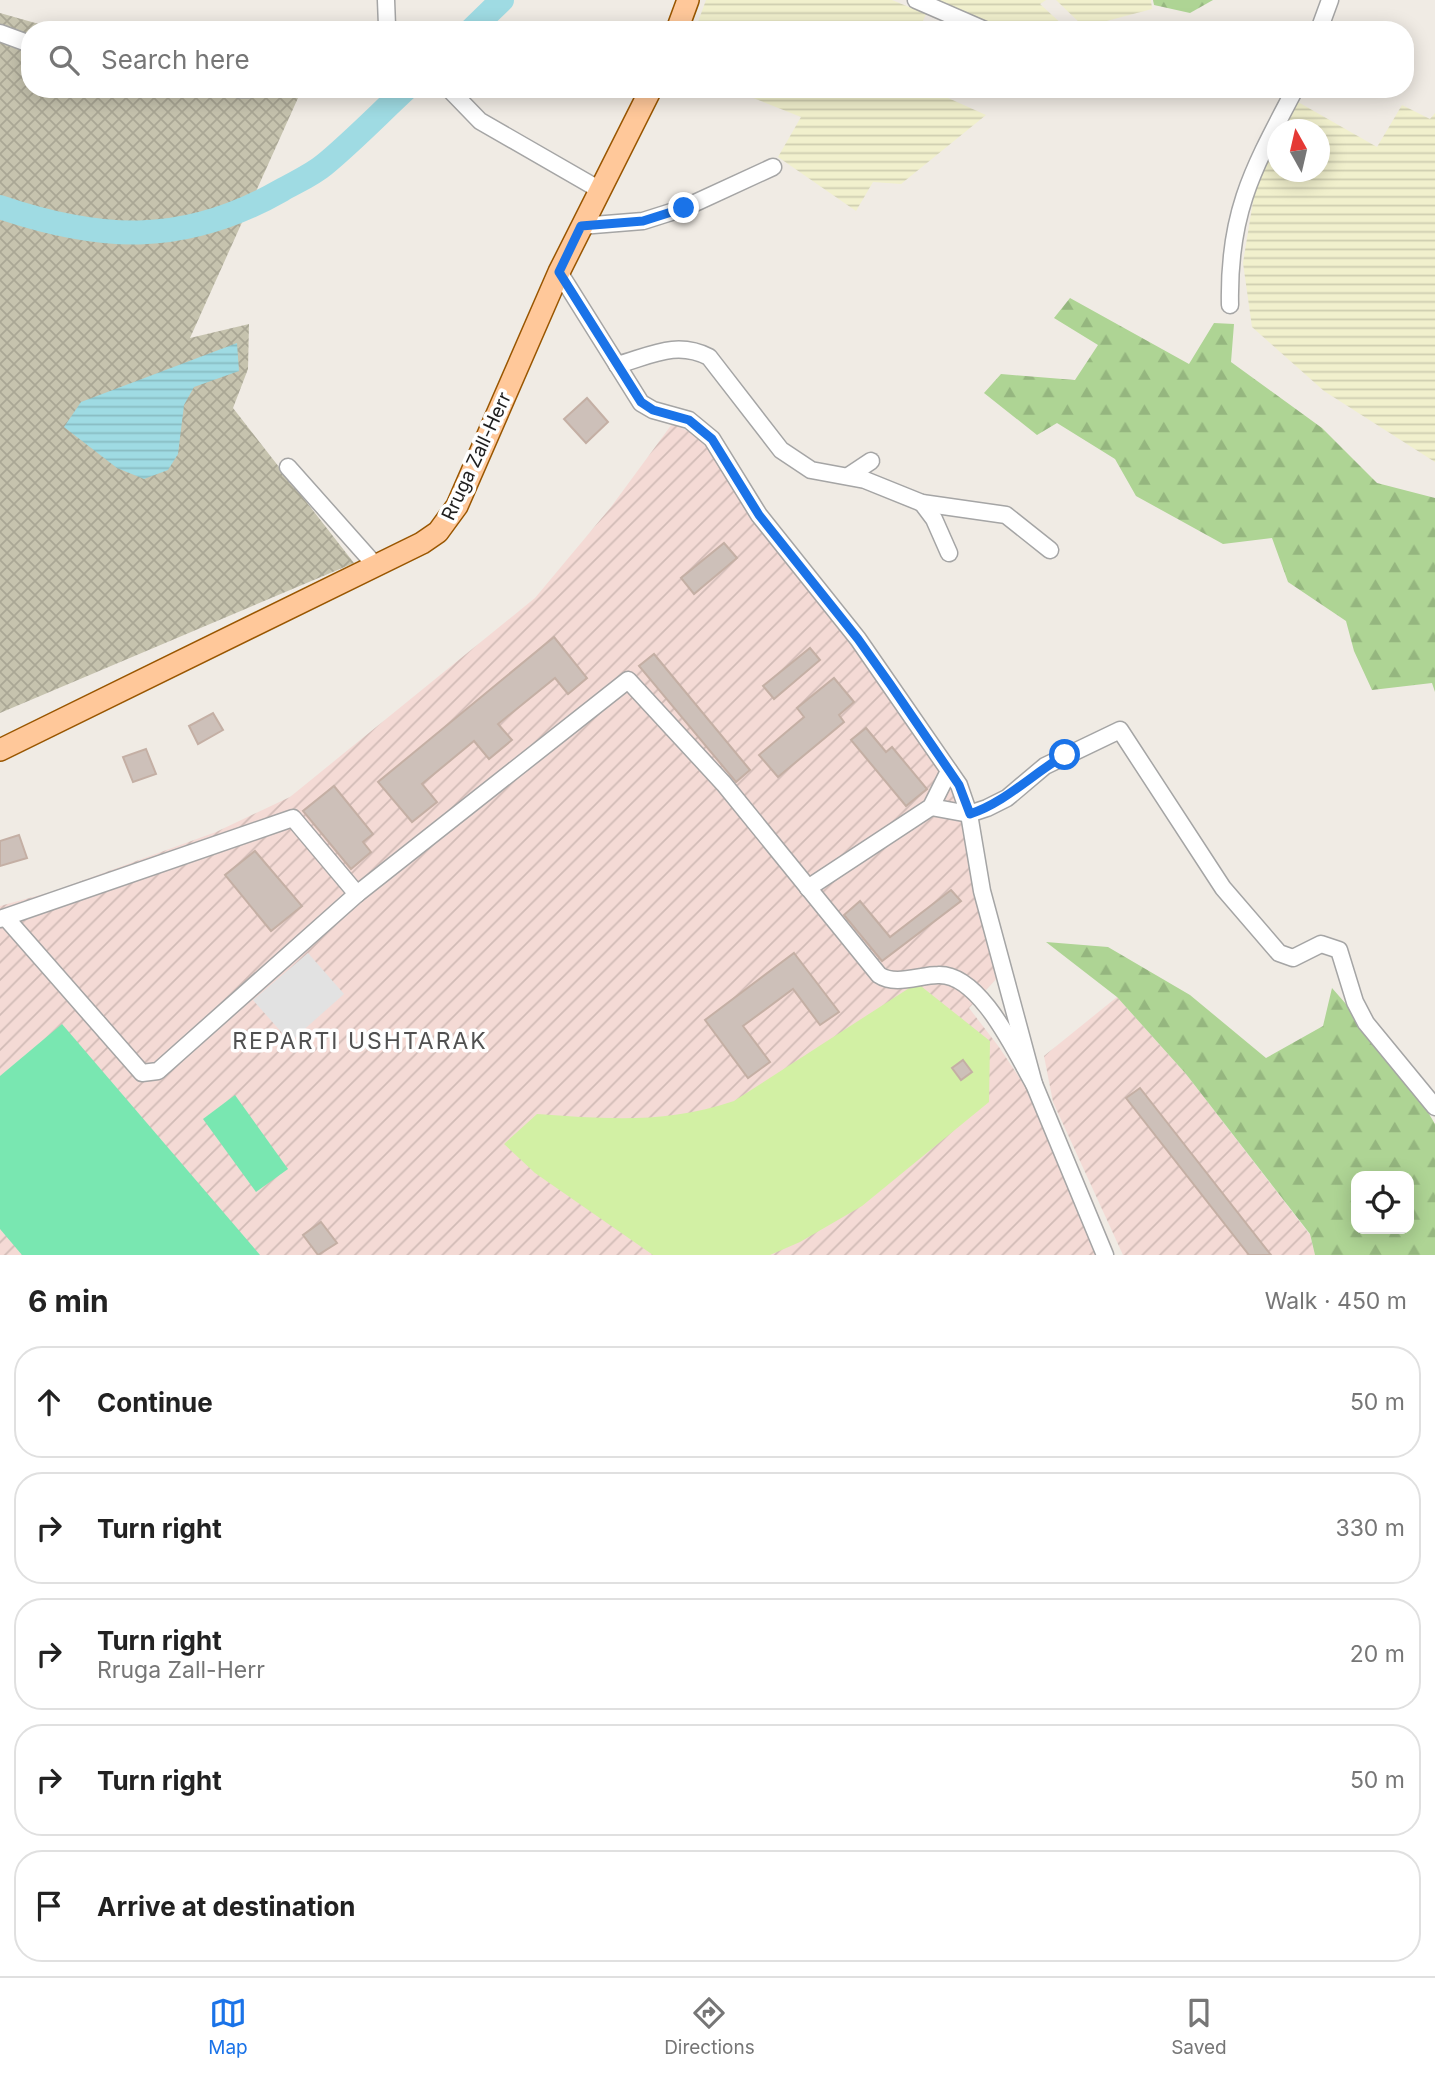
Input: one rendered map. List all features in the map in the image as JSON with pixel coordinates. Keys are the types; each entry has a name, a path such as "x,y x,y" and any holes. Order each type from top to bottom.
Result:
{"main road":[{"path":"680,21 688,0"},
{"name":"Rruga Zall-Herr","path":"0,750 422,543 449,520 559,272 634,129 647,98"}],"street":[{"path":"386,0 387,21"},
{"path":"916,0 964,21"},
{"path":"1322,21 1330,0"},
{"path":"0,33 21,41"},
{"path":"458,98 480,121 600,190"},
{"path":"1230,305 1233,234 1242,201 1254,167 1290,98"},
{"path":"581,226 643,221 684,208 773,167"},
{"path":"559,272 641,402 653,410 689,420 712,439 759,515 858,639 966,798 982,891 1034,1084 1105,1255"},
{"path":"617,365 668,349 684,347 697,351 709,357 781,450 796,462 811,470 850,475 922,503 1006,515 1050,550"},
{"path":"850,475 871,461"},
{"path":"288,467 376,566"},
{"path":"922,503 934,519 949,553"},
{"path":"358,894 293,818 3,919 142,1073 158,1070 358,894 628,680 723,784 808,888 829,918 884,978 903,980 939,975 956,978 989,1009 1034,1084"},
{"path":"931,807 970,814 1007,798 1031,775 1065,755 1120,730 1223,888 1279,953 1293,958 1321,944 1339,950 1355,1002 1366,1023 1435,1107"},
{"path":"808,888 931,807 949,771"}],"shaded area":[{"path":"0,13 28,21 21,21 21,98 298,98 190,338 249,324 248,369 233,408 354,563 0,713"},
{"path":"672,424 697,435 791,562 851,632 930,750 964,808 1000,975 969,1008 1037,1104 1102,1255 0,1255 0,906 51,892 216,832 290,797 535,598 611,507"},
{"path":"308,953 344,994 290,1042 253,1000"},
{"path":"1117,997 1186,1074 1310,1235 1315,1255 1123,1255 1053,1102 1044,1056"}],"green space":[{"path":"706,0 892,0 926,14 923,21 698,21"},
{"path":"926,0 1046,0 1040,4 1058,21 974,21"},
{"path":"1056,0 1151,0 1152,9 1107,21 1078,21"},
{"path":"1153,0 1213,0 1190,13 1154,5"},
{"path":"754,98 948,98 986,115 901,184 873,182 856,211 778,157 801,117"},
{"path":"1298,102 1328,119 1289,119"},
{"path":"1402,105 1430,119 1435,113 1435,462 1324,391 1252,327 1243,263 1256,183 1267,162 1267,182 1330,182 1330,120 1377,147"},
{"path":"1070,298 1189,364 1214,323 1234,324 1231,362 1322,428 1377,483 1435,498 1435,692 1432,683 1372,690 1354,651 1346,621 1288,582 1272,538 1223,544 1136,496 1115,459 1057,423 1037,435 984,393 1001,374 1075,380 1098,345 1054,318"},
{"path":"1046,942 1108,947 1190,995 1266,1058 1323,1026 1332,988 1401,1067 1435,1124 1435,1255 1315,1255 1310,1234 1186,1074 1117,997"},
{"path":"917,983 990,1041 989,1102 862,1206 800,1242 770,1255 653,1255 535,1173 504,1144 537,1114 612,1118 661,1117 734,1101"},
{"path":"62,1024 260,1255 22,1255 0,1229 0,1076"},
{"path":"235,1095 288,1169 256,1192 203,1119"}],"water":[{"path":"237,343 239,371 194,387 184,405 178,454 168,470 144,479 117,468 64,427 81,402"}],"building":[{"path":"587,398 608,422 586,443 564,419"},
{"path":"724,543 737,558 694,594 681,578"},
{"path":"554,637 587,678 568,694 555,678 498,724 512,740 489,759 474,741 422,784 437,802 412,822 378,782"},
{"path":"810,648 820,660 774,699 763,686"},
{"path":"654,654 750,770 736,782 639,666"},
{"path":"834,678 854,702 839,715 844,722 778,777 759,755 804,717 797,708"},
{"path":"213,713 223,730 198,744 189,726"},
{"path":"866,728 886,752 892,747 927,789 906,806 851,740"},
{"path":"146,749 156,774 133,782 123,757"},
{"path":"334,786 373,834 363,842 371,852 351,869 303,811"},
{"path":"19,835 27,858 0,866 0,841"},
{"path":"255,851 302,906 271,931 225,875"},
{"path":"951,890 961,901 882,961 844,915 860,901 890,937"},
{"path":"794,953 839,1012 820,1025 793,989 743,1026 770,1062 748,1078 705,1020"},
{"path":"963,1060 972,1072 961,1080 952,1068"},
{"path":"1140,1088 1271,1255 1249,1255 1126,1098"},
{"path":"321,1222 337,1243 318,1255 303,1235"}],"waterway":[{"path":"480,21 502,0"},
{"path":"0,207 38,219 109,232 178,229 212,221 247,208 314,172 397,98"}],"district":[{"name":"REPARTI USHTARAK","path":"360,1041"}],"route":[{"path":"684,208 643,221 581,226 559,272 632,391 641,402 653,410 689,420 702,428 712,439 759,515 858,639 890,684 959,785 970,814 1007,798 1031,775 1065,755"}]}
